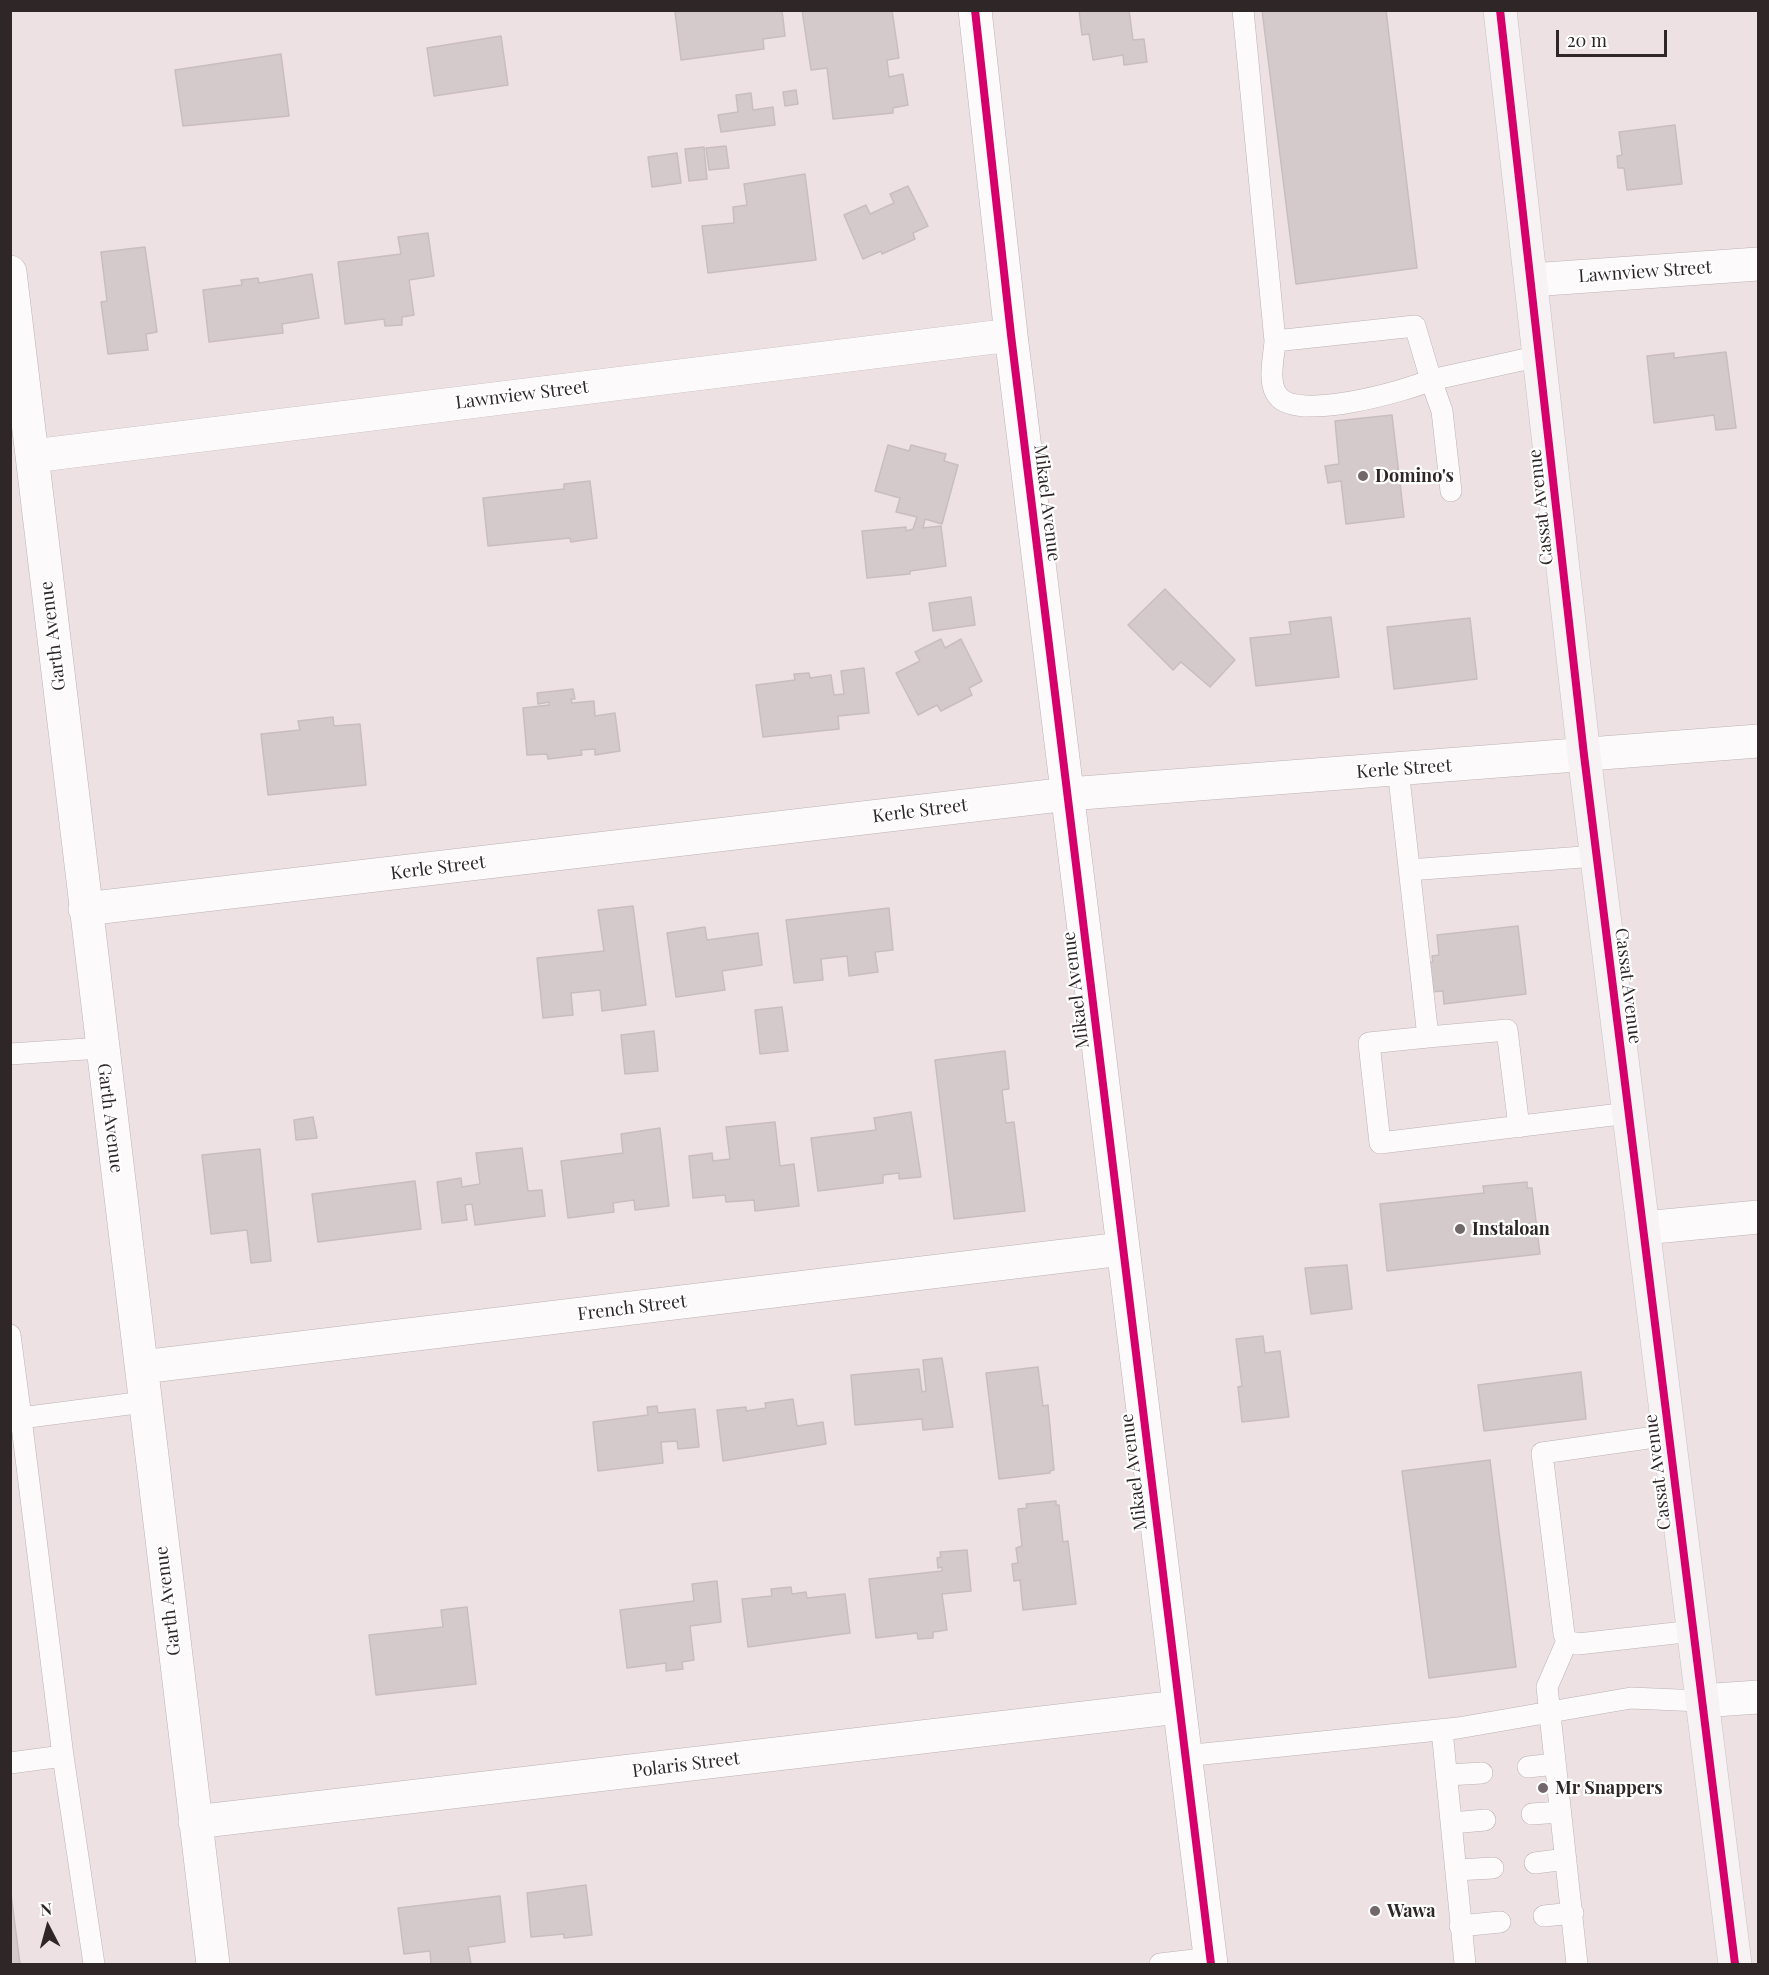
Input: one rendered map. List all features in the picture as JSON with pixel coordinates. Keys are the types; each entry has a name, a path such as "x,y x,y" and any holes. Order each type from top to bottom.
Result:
{"main road":[{"name":"Cassat Avenue","path":"1500,10 1596,856 1735,1965"}],"street":[{"name":"Mikael Avenue","path":"975,10 1011,335 1211,1961"},
{"name":"Lawnview Street","path":"1531,280 1758,264"},
{"name":"Garth Avenue","path":"11,280 213,1965"},
{"name":"Lawnview Street","path":"33,456 1011,335"},
{"name":"Kerle Street","path":"85,909 1068,794 1758,741"},
{"path":"1644,1228 1758,1217"},
{"name":"French Street","path":"142,1367 1122,1249"},
{"path":"1701,1701 1758,1697"},
{"name":"Polaris Street","path":"195,1822 1178,1707"}],"lane":[{"path":"1243,10 1275,341 1273,389 1279,399 1295,406 1364,402 1404,391 1431,380 1540,356"},
{"path":"1275,341 1415,326 1442,411 1451,491"},
{"path":"1398,769 1428,1037"},
{"path":"1409,870 1596,856"},
{"path":"1519,1127 1507,1030 1369,1043 1380,1143 1519,1127 1629,1113"},
{"path":"10,1054 102,1048"},
{"path":"10,1335 16,1418 94,1965"},
{"path":"16,1418 144,1401"},
{"path":"1577,1965 1547,1687 1567,1641 1564,1634 1542,1453 1669,1435"},
{"path":"1567,1641 1578,1644 1693,1631"},
{"path":"1184,1756 1442,1730 1631,1698 1701,1701"},
{"path":"1442,1730 1465,1965"},
{"path":"10,1763 63,1756"},
{"path":"1528,1767 1555,1764"},
{"path":"1447,1775 1482,1773"},
{"path":"1532,1814 1560,1812"},
{"path":"1452,1823 1485,1820"},
{"path":"1535,1863 1566,1859"},
{"path":"1456,1870 1493,1868"},
{"path":"1544,1916 1573,1913"},
{"path":"1460,1926 1500,1922"},
{"path":"1160,1965 1211,1961"}],"building":[{"path":"782,10 785,36 763,39 764,49 681,60 675,12"},
{"path":"802,10 892,10 899,58 887,60 889,77 903,74 908,105 893,108 893,113 833,119 827,68 811,70"},
{"path":"1079,10 1129,10 1133,40 1144,39 1147,62 1124,65 1123,55 1093,60 1089,34 1082,35"},
{"path":"1262,10 1386,10 1417,268 1296,284"},
{"path":"501,36 508,85 434,96 427,48"},
{"path":"281,54 289,116 183,126 175,70"},
{"path":"796,90 798,104 785,106 783,92"},
{"path":"751,93 753,110 773,107 775,125 721,132 718,115 738,112 736,95"},
{"path":"1675,125 1682,184 1627,190 1624,168 1618,168 1617,156 1622,155 1619,132"},
{"path":"726,146 729,168 709,170 706,148"},
{"path":"704,147 707,179 689,181 685,149"},
{"path":"677,153 681,183 652,187 648,157"},
{"path":"805,174 816,260 708,273 702,226 734,223 733,207 747,205 744,184"},
{"path":"908,186 928,226 913,233 915,239 882,254 881,251 863,259 844,215 866,205 870,214 894,203 890,194"},
{"path":"428,233 434,276 409,280 414,315 402,317 402,325 385,326 384,319 345,324 338,262 401,254 398,237"},
{"path":"145,247 157,332 146,334 148,350 108,354 101,302 107,301 101,252"},
{"path":"312,274 319,318 282,324 283,333 209,342 203,290 242,285 241,280 258,278 259,283"},
{"path":"1726,352 1736,428 1716,430 1714,415 1654,423 1647,356 1674,353 1674,358"},
{"path":"1392,415 1404,517 1346,524 1341,481 1328,483 1325,466 1339,464 1335,421"},
{"path":"888,445 909,451 911,445 946,454 944,461 958,465 942,524 925,519 923,528 941,526 946,566 910,571 910,574 867,578 862,531 906,527 906,531 913,529 917,517 896,512 900,498 875,491"},
{"path":"590,481 597,538 571,542 570,538 488,546 483,498 564,489 564,484"},
{"path":"1165,589 1235,660 1210,687 1181,662 1173,670 1128,625"},
{"path":"971,597 975,625 933,631 929,603"},
{"path":"1331,617 1339,677 1256,686 1250,638 1291,634 1289,622"},
{"path":"1470,618 1477,679 1394,689 1387,627"},
{"path":"941,639 945,648 961,639 982,681 969,688 972,695 941,711 937,705 918,715 896,673 920,661 915,652"},
{"path":"864,668 869,713 838,716 839,729 763,737 756,685 795,680 794,674 809,673 810,678 831,675 834,695 844,694 841,671"},
{"path":"573,689 575,699 571,699 572,703 594,701 595,716 615,713 620,751 595,755 595,749 581,750 582,755 548,759 547,754 527,755 523,708 549,705 549,702 538,704 537,693"},
{"path":"333,717 334,726 360,724 366,785 268,795 261,734 300,730 298,721"},
{"path":"633,906 646,1005 602,1011 600,990 571,993 573,1015 543,1018 537,958 604,951 598,910"},
{"path":"889,908 893,950 875,952 878,972 849,976 847,956 821,959 823,980 794,983 786,920"},
{"path":"1518,926 1526,994 1444,1004 1443,991 1429,992 1426,963 1433,962 1432,956 1439,955 1437,935"},
{"path":"705,927 707,940 758,933 762,965 722,971 725,990 676,997 667,933"},
{"path":"782,1007 788,1051 760,1054 755,1010"},
{"path":"654,1031 658,1071 625,1074 621,1035"},
{"path":"1005,1051 1009,1089 1002,1090 1006,1123 1014,1122 1025,1211 954,1219 935,1060"},
{"path":"911,1112 921,1177 899,1179 899,1173 883,1175 883,1183 818,1191 811,1138 876,1130 874,1118"},
{"path":"313,1117 317,1138 296,1140 294,1120"},
{"path":"775,1122 780,1166 794,1164 799,1206 755,1211 754,1200 726,1202 725,1195 693,1198 689,1156 712,1153 713,1161 730,1159 726,1127"},
{"path":"660,1128 669,1206 635,1210 634,1200 613,1203 614,1212 568,1218 561,1161 623,1153 621,1134"},
{"path":"522,1148 528,1191 542,1190 545,1216 475,1225 472,1204 465,1205 467,1220 442,1223 437,1182 461,1178 462,1187 480,1184 476,1153"},
{"path":"260,1149 271,1261 251,1263 247,1230 211,1234 202,1155"},
{"path":"415,1181 421,1229 318,1242 312,1194"},
{"name":"Instaloan","path":"1527,1182 1527,1188 1532,1188 1540,1254 1387,1271 1380,1204 1484,1193 1483,1186"},
{"path":"1347,1265 1352,1309 1311,1314 1305,1268"},
{"path":"1263,1336 1265,1353 1280,1351 1289,1417 1242,1422 1238,1387 1242,1386 1236,1339"},
{"path":"942,1358 953,1427 923,1430 922,1419 855,1425 851,1375 919,1369 922,1392 926,1391 923,1360"},
{"path":"1038,1367 1043,1406 1048,1405 1054,1470 1050,1473 999,1479 986,1373"},
{"path":"1581,1372 1586,1419 1484,1431 1478,1385"},
{"path":"793,1399 797,1426 823,1422 826,1444 723,1461 717,1410 746,1407 746,1411 766,1408 765,1403"},
{"path":"657,1406 658,1413 695,1409 699,1447 678,1449 677,1441 661,1442 663,1463 598,1471 593,1422 648,1415 647,1407"},
{"path":"1490,1460 1516,1667 1429,1678 1402,1471"},
{"path":"1056,1501 1056,1505 1059,1505 1063,1542 1068,1541 1076,1604 1023,1610 1020,1580 1014,1581 1012,1564 1018,1563 1016,1548 1022,1546 1018,1509 1027,1508 1026,1504"},
{"path":"967,1550 971,1591 942,1594 947,1630 933,1632 933,1638 918,1639 917,1633 876,1638 869,1579 942,1571 942,1567 938,1568 937,1558 941,1557 940,1552"},
{"path":"717,1581 721,1622 690,1626 694,1660 682,1662 683,1669 666,1671 666,1663 627,1668 620,1610 694,1601 692,1584"},
{"path":"791,1587 792,1594 806,1592 807,1598 845,1594 850,1633 748,1647 742,1599 772,1596 771,1589"},
{"path":"467,1607 476,1684 376,1695 369,1635 443,1627 441,1610"},
{"path":"586,1885 592,1935 564,1938 564,1934 531,1937 527,1893"},
{"path":"10,1886 20,1964 10,1964"},
{"path":"500,1896 505,1942 468,1947 471,1964 431,1964 430,1951 404,1954 398,1908"}],"cycle path":[{"path":"975,10 1011,335 1211,1964"},
{"path":"1500,10 1584,755 1735,1964"}],"place":[{"name":"Domino's","path":"1363,476"},
{"name":"Instaloan","path":"1460,1229"},
{"name":"Mr Snappers","path":"1543,1788"},
{"name":"Wawa","path":"1375,1911"}]}
